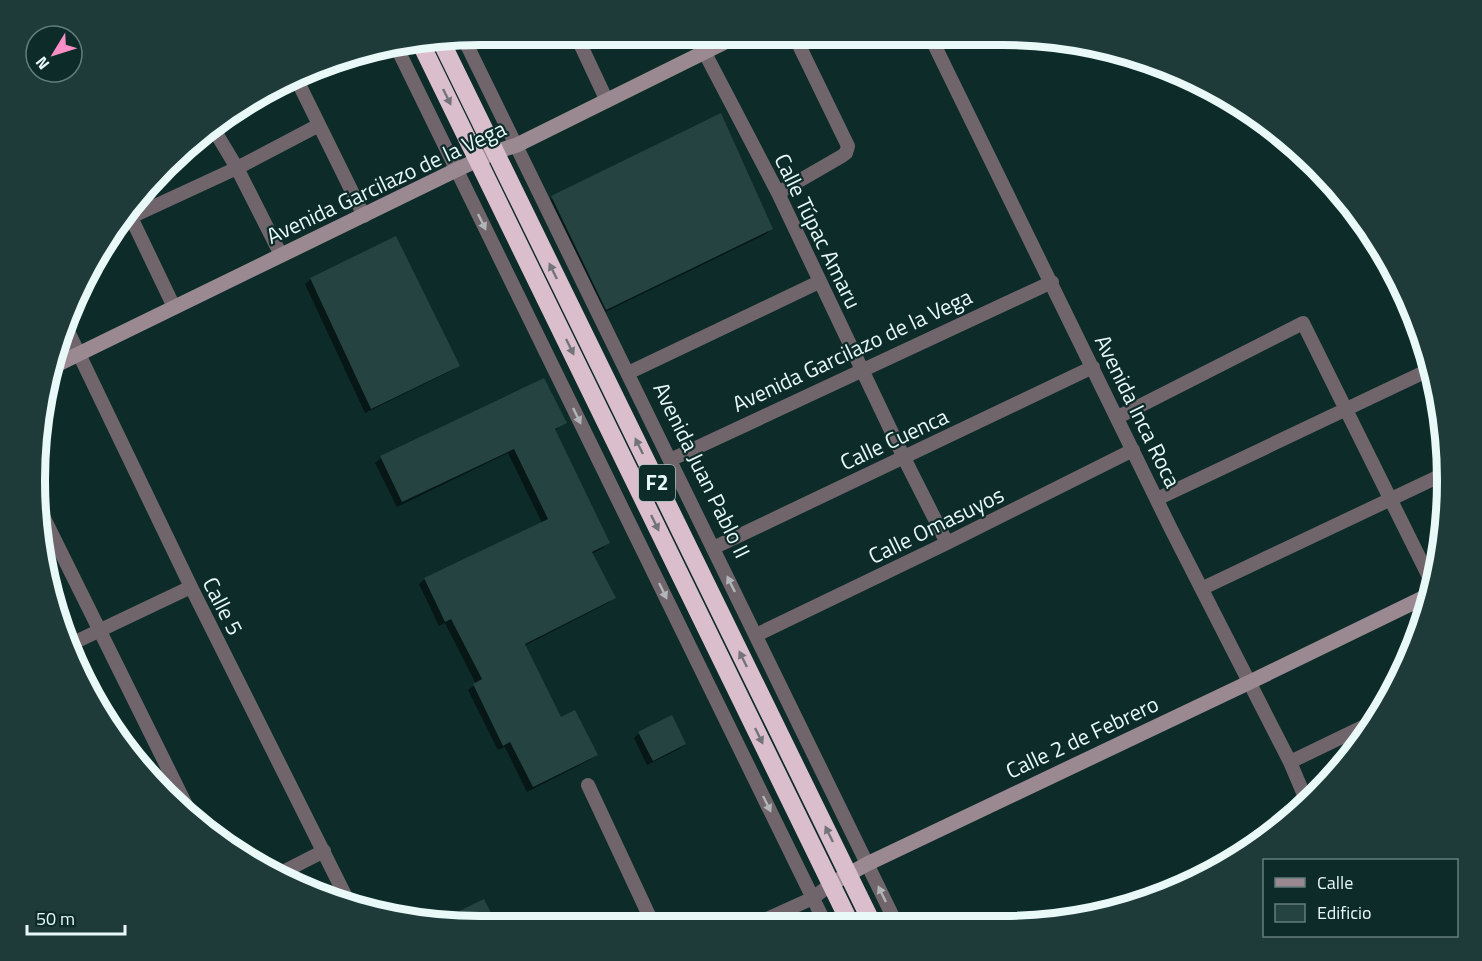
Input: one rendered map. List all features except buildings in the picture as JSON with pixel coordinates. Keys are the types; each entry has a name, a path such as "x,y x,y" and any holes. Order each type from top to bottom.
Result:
{"highway":[{"name":"Avenida Juan Pablo II","path":"444,47 869,916"},
{"name":"F2","path":"423,49 846,916"}],"street":[{"name":"Avenida Juan Pablo II","path":"467,45 893,916"},
{"path":"581,45 608,101"},
{"name":"Calle Túpac Amaru","path":"700,45 778,193 947,543"},
{"name":"Avenida Garcilazo de la Vega","path":"62,362 456,170 495,152 517,145 720,45"},
{"path":"778,193 842,156 846,153 848,146 799,45"},
{"name":"Avenida Inca Roca","path":"934,45 1157,499 1290,762 1303,794"},
{"path":"399,53 822,916"},
{"path":"299,85 364,216"},
{"path":"141,208 237,168 319,125"},
{"path":"217,134 237,168 280,255"},
{"path":"132,219 174,307"},
{"path":"628,374 819,282"},
{"name":"Avenida Garcilazo de la Vega","path":"670,460 1052,282"},
{"path":"1118,417 1303,323 1427,573"},
{"name":"Calle 5","path":"70,335 190,587 345,894"},
{"name":"Calle Cuenca","path":"713,548 1093,368"},
{"path":"1157,499 1423,373"},
{"name":"Calle Omasuyos","path":"756,635 1133,450"},
{"path":"1203,588 1437,477"},
{"path":"48,526 182,797"},
{"path":"76,642 190,587"},
{"name":"Calle 2 de Febrero","path":"774,916 813,898 848,873 1420,599"},
{"path":"1290,762 1359,729"},
{"path":"588,785 649,916"},
{"path":"286,870 324,851"}]}
